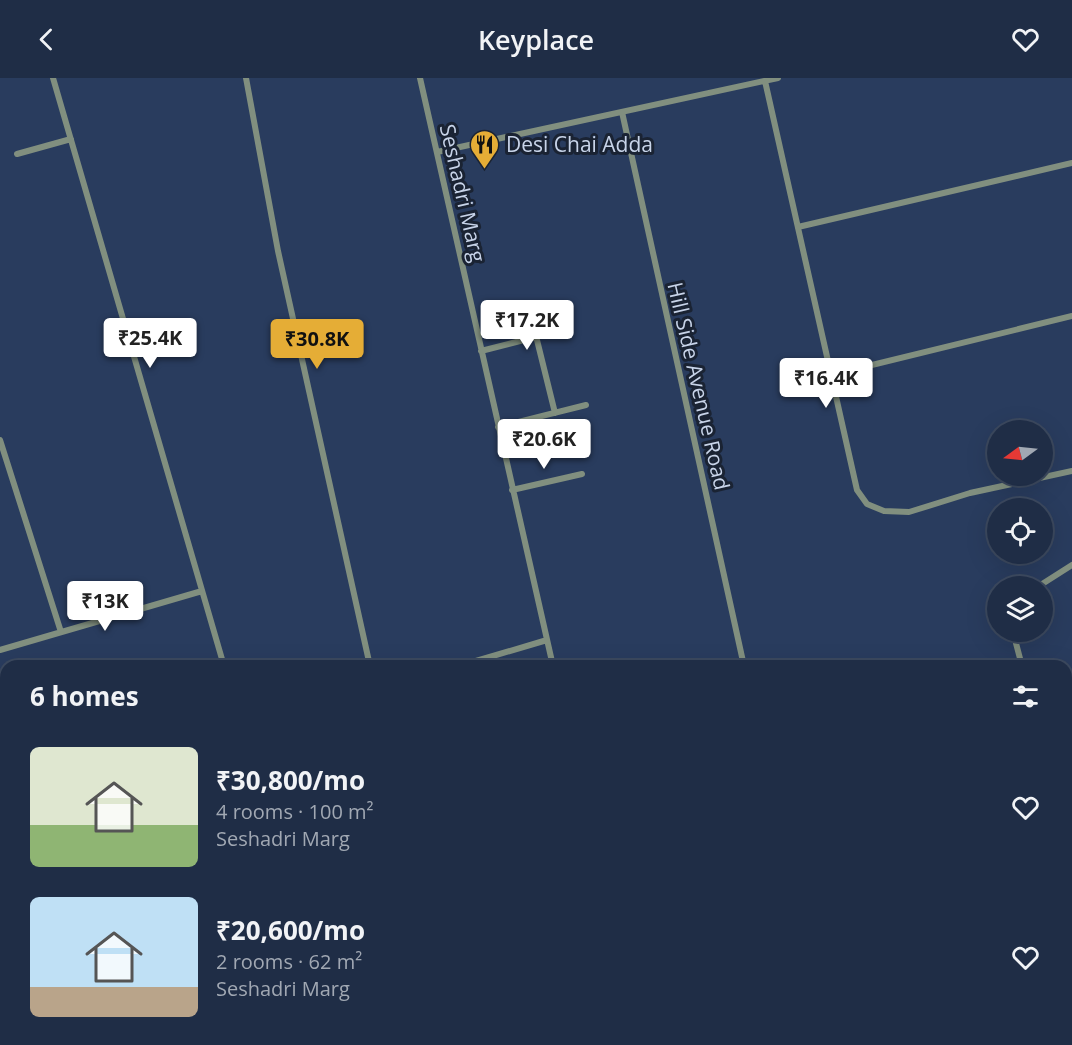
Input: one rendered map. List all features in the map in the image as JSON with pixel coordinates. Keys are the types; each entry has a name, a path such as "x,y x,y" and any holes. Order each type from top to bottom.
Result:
{"street":[{"path":"53,78 222,660"},
{"path":"246,78 278,251 369,660"},
{"name":"Seshadri Marg","path":"420,78 552,660"},
{"path":"437,152 778,78"},
{"path":"765,81 857,490 867,504 884,511 909,512 970,494 1072,471"},
{"name":"Hill Side Avenue Road","path":"622,112 743,660"},
{"path":"17,154 70,139"},
{"path":"798,226 1072,163"},
{"path":"831,375 1072,316"},
{"path":"481,351 567,328"},
{"path":"536,336 555,413"},
{"path":"498,427 586,405"},
{"path":"0,440 61,632"},
{"path":"512,489 582,474"},
{"path":"1053,577 1072,565"},
{"path":"0,650 202,591"},
{"path":"479,660 547,640"},
{"path":"1016,642 1020,660"}],"place":[{"name":"Desi Chai Adda","path":"485,170"}]}
